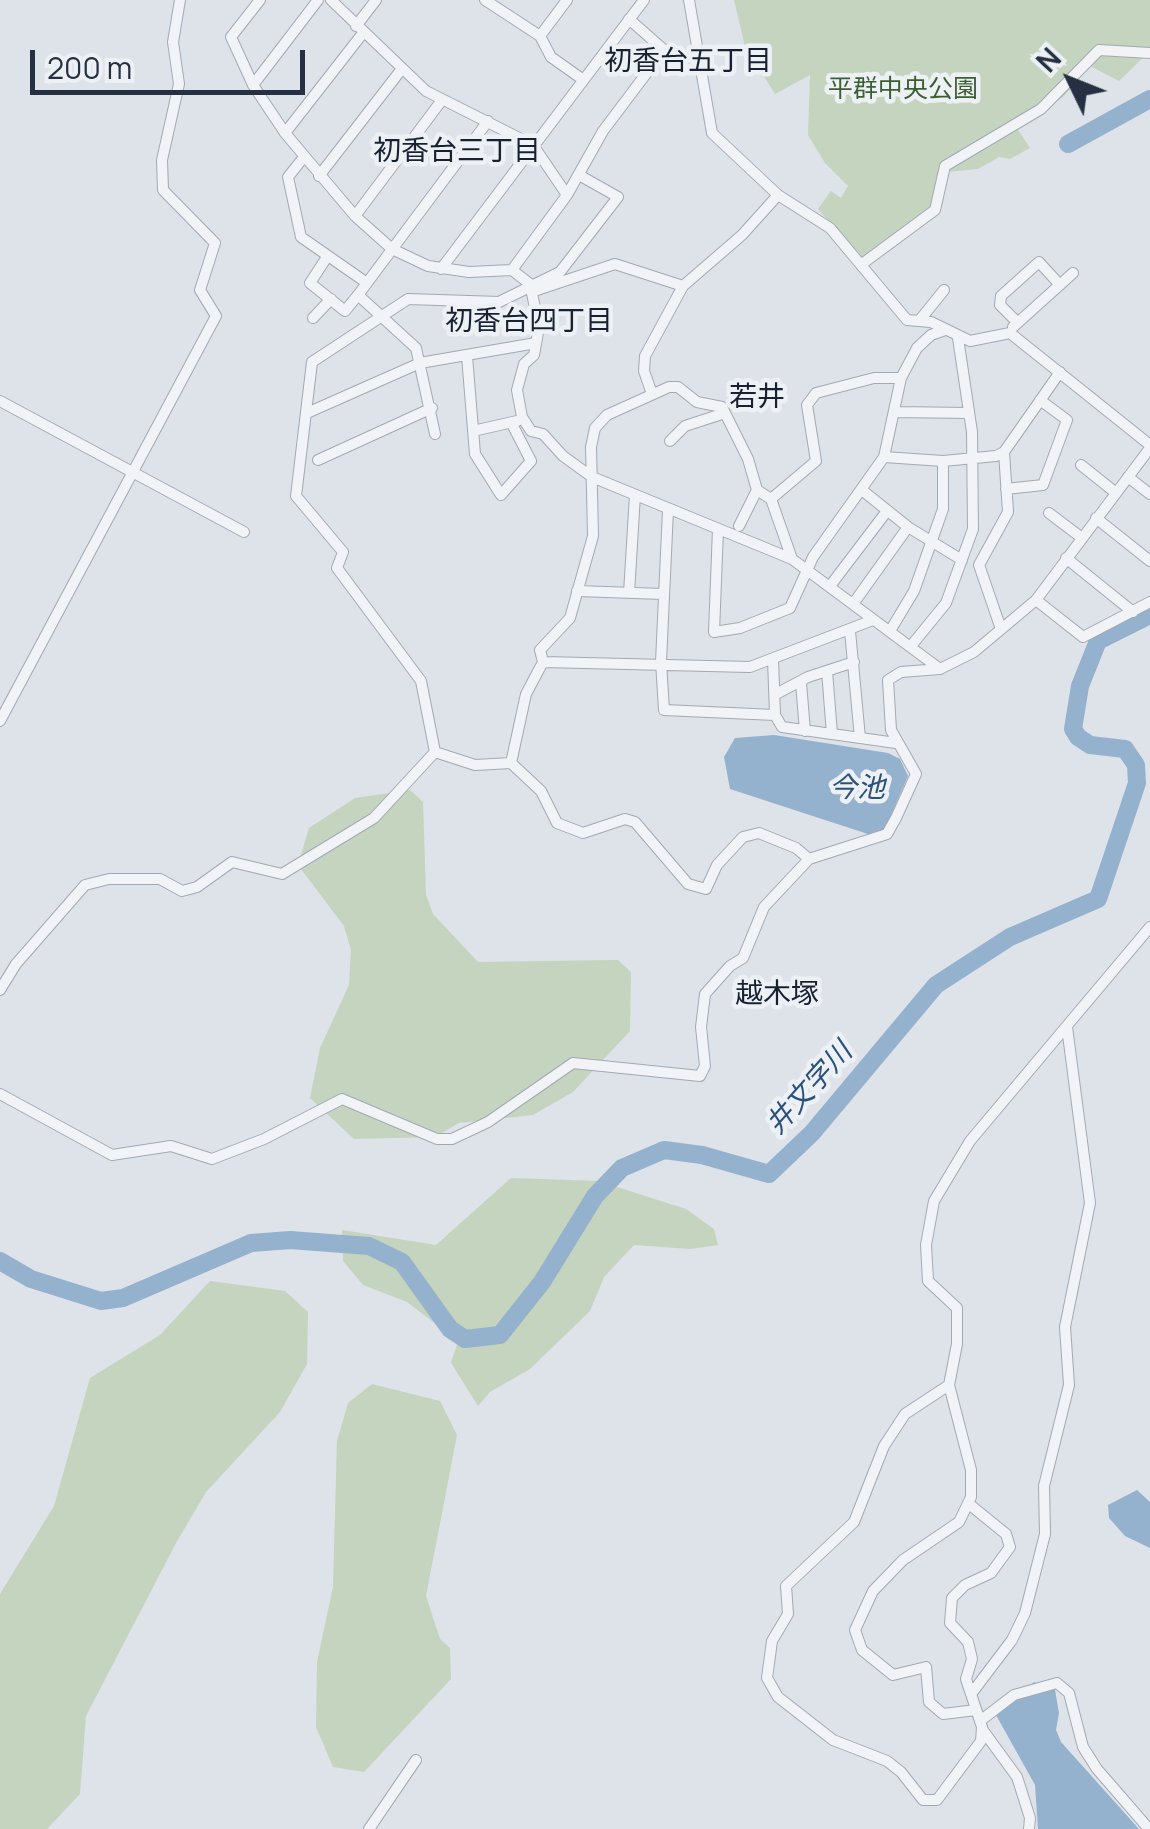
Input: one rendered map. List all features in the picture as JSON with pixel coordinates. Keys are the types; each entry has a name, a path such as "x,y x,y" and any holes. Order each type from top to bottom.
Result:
{"street":[{"path":"0,721 216,316 200,290 215,243 163,190 162,160 178,84 174,42 180,0"},
{"path":"260,0 231,38 253,84 285,134 355,216 392,249 441,269 512,270 532,287 539,328 534,355 519,377 517,421 531,461 502,495 489,501"},
{"path":"253,84 318,0"},
{"path":"330,0 401,70 442,100 534,145 566,196"},
{"path":"285,134 360,30 376,0"},
{"path":"485,0 501,4 540,36 550,56 582,79"},
{"path":"540,36 567,0"},
{"path":"441,269 644,0"},
{"path":"0,1094 112,1155 170,1146 212,1159 264,1139 342,1099 436,1139 452,1140 488,1122 573,1062 700,1076 705,1066 701,1027 705,994 730,966 744,958 764,907 809,859 887,834 916,774 896,743 885,688 888,680 901,672 940,669 974,652 1036,600 1150,447 1010,333 970,340 907,320 830,228 778,195 712,133 688,0"},
{"path":"512,270 566,196 603,131 664,50 629,19"},
{"path":"862,264 935,210 945,166 1041,110 1098,50 1150,54"},
{"path":"319,176 401,70"},
{"path":"355,216 442,100"},
{"path":"327,257 310,282 346,311 488,122"},
{"path":"304,157 288,177 301,237 367,283"},
{"path":"435,752 421,681 350,579 337,568 343,552 296,496 312,362 408,299 499,302 560,272 618,197 579,175"},
{"path":"651,391 644,372 645,356 682,286 742,235 778,195"},
{"path":"1016,321 1000,305 1001,296 1040,262 1060,285"},
{"path":"532,287 615,264 682,286"},
{"path":"1010,333 1016,321 1073,273"},
{"path":"918,321 944,290"},
{"path":"358,295 416,348 435,434"},
{"path":"313,318 331,298"},
{"path":"718,530 714,632 740,628 790,608 807,568 884,457 901,378 917,348 945,330"},
{"path":"911,646 946,602 973,528 968,413 958,338"},
{"path":"307,413 420,363 536,343"},
{"path":"467,356 475,454 502,495"},
{"path":"1001,629 979,565 1008,512 1004,452 1060,372"},
{"path":"771,499 816,461 808,405 816,393 874,378 901,378"},
{"path":"511,763 526,694 543,662 540,650 570,618 593,536 595,428 607,415 651,391 678,388 696,402 722,407 758,490 771,499 792,559"},
{"path":"1006,489 1043,485 1066,420 1040,400"},
{"path":"0,401 244,532"},
{"path":"318,460 432,408"},
{"path":"894,412 968,413"},
{"path":"670,441 685,426 725,413"},
{"path":"473,431 517,421 544,434 592,477 792,559 940,669"},
{"path":"884,457 943,461 1004,452"},
{"path":"890,631 914,591 943,509 943,461"},
{"path":"1081,465 1116,493"},
{"path":"1128,477 1150,494"},
{"path":"739,526 758,490"},
{"path":"863,492 908,528 962,560"},
{"path":"629,593 635,495"},
{"path":"668,510 661,662 664,710 776,715"},
{"path":"830,586 887,511"},
{"path":"1049,512 1082,538"},
{"path":"1096,518 1150,561"},
{"path":"852,604 908,528"},
{"path":"1066,558 1133,612"},
{"path":"577,591 663,594"},
{"path":"1036,600 1083,637 1150,602"},
{"path":"543,662 750,667 873,620"},
{"path":"850,631 860,738"},
{"path":"773,659 776,715 782,726 896,743"},
{"path":"776,694 854,662"},
{"path":"827,671 832,734"},
{"path":"801,683 805,731"},
{"path":"435,752 475,765 511,763 541,791 558,822 584,833 624,819 635,822 688,884 706,889 716,865 744,838 760,833 809,859"},
{"path":"0,990 16,964 85,885 109,879 160,879 182,891 198,887 232,862 282,874 374,818 435,752"},
{"path":"1149,1829 1083,1747 1069,1692 1057,1682 1014,1695 979,1720 943,1714 929,1702 926,1667 892,1674 862,1650 855,1630 873,1591 903,1560 950,1530 968,1504 971,1470 948,1385 957,1344 957,1308 928,1280 926,1245 934,1201 970,1141 1150,928"},
{"path":"971,1694 1012,1640 1025,1613 1045,1534 1044,1486 1069,1385 1065,1327 1090,1203 1066,1027"},
{"path":"948,1385 905,1414 884,1446 854,1522 786,1586 788,1614 772,1641 768,1678 778,1697 833,1740 887,1761 923,1800 937,1800 981,1742 979,1720 966,1679 972,1659 968,1642 950,1623 952,1598 965,1585 991,1572 1010,1548 1006,1534 968,1504"},
{"path":"979,1720 1016,1777 1030,1818 1029,1829"},
{"path":"369,1829 416,1760"}],"green space":[{"name":"平群中央公園","path":"734,0 1150,0 1150,51 1119,81 1090,66 1064,96 1018,130 1030,148 1010,159 999,157 978,169 947,172 942,205 862,259 818,209 831,191 841,198 848,186 825,163 808,135 810,75 775,94 745,46"},
{"path":"410,790 423,802 426,895 433,914 478,962 618,960 631,972 630,1031 573,1092 533,1115 459,1123 435,1137 354,1139 310,1098 320,1048 349,985 351,950 344,926 298,865 309,828 355,798"},
{"path":"511,1178 598,1181 686,1209 714,1229 718,1245 690,1249 634,1245 604,1277 590,1311 530,1369 490,1392 478,1406 451,1363 458,1341 407,1302 363,1285 343,1261 342,1230 436,1245"},
{"path":"210,1281 285,1291 308,1312 307,1364 280,1412 206,1492 176,1543 86,1716 80,1794 47,1829 0,1829 0,1594 54,1506 90,1378 160,1335"},
{"path":"372,1384 440,1401 457,1435 426,1596 440,1639 450,1648 451,1679 364,1772 333,1767 316,1727 317,1662 333,1587 337,1441 348,1403"}],"water":[{"name":"今池","path":"774,735 888,753 900,759 908,776 885,829 871,835 730,789 724,757 735,738"},
{"path":"1137,1490 1150,1502 1150,1548 1125,1536 1109,1518 1108,1505"},
{"path":"1034,1682 1055,1690 1059,1713 1056,1730 1061,1742 1139,1829 1038,1829 1035,1785 996,1715"}],"waterway":[{"path":"1068,144 1150,99"},
{"name":"井文字川","path":"0,1261 31,1279 101,1301 123,1298 251,1243 290,1240 369,1246 402,1262 450,1329 465,1339 500,1335 542,1282 595,1196 622,1168 664,1150 702,1155 769,1174 812,1133 936,985 1010,937 1098,899 1137,783 1136,765 1125,749 1090,745 1078,737 1073,729 1080,686 1098,641 1150,615"}],"district":[{"name":"初香台五丁目","path":"688,62"},
{"name":"初香台三丁目","path":"457,152"},
{"name":"初香台四丁目","path":"529,322"},
{"name":"若井","path":"757,398"},
{"name":"越木塚","path":"777,995"}]}
